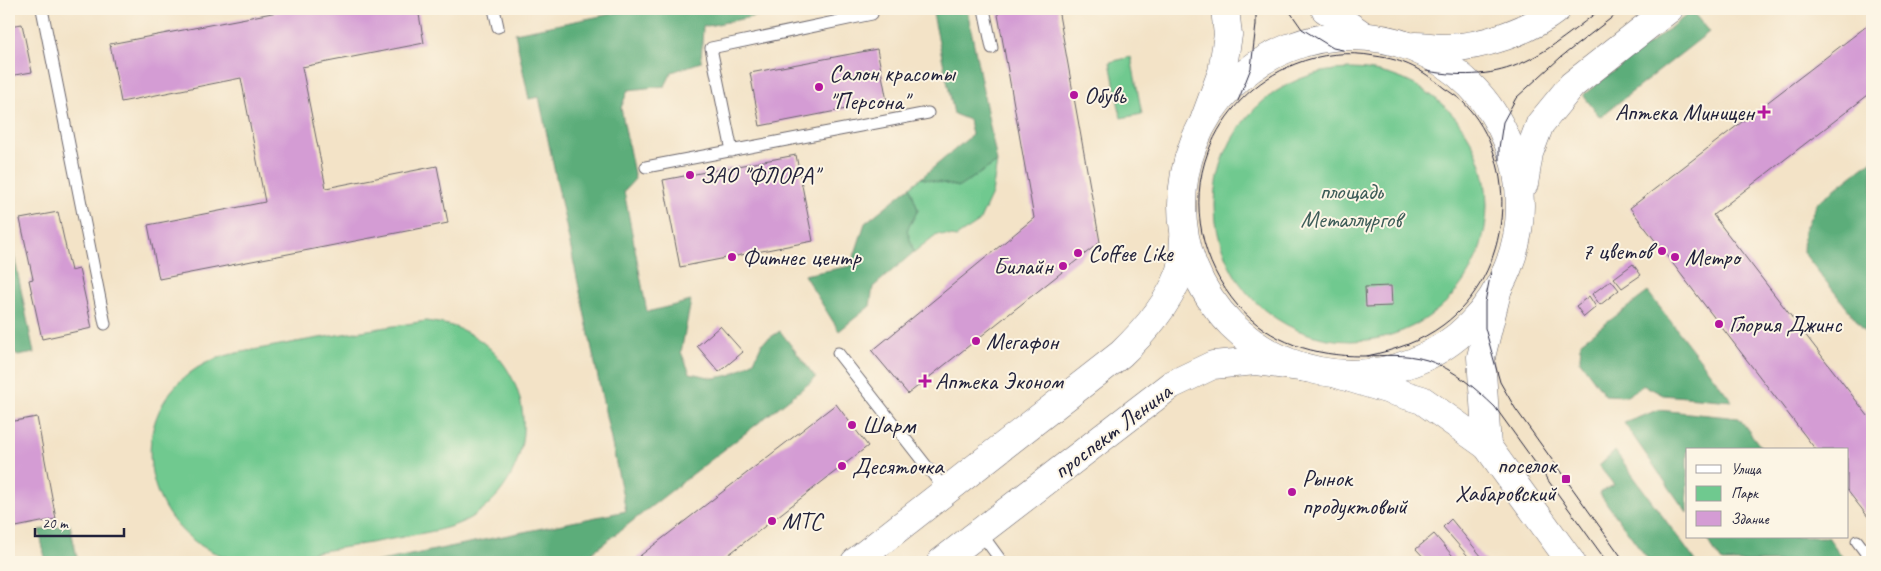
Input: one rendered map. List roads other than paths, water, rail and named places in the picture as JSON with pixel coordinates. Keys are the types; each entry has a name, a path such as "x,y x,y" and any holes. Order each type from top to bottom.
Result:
{"main road":[{"path":"855,562 1121,354 1160,312 1181,272 1184,238 1181,207 1183,176 1191,145 1205,118 1222,72 1228,35 1226,9"},
{"path":"1325,9 1364,36"},
{"path":"1205,118 1224,92 1246,71 1273,54 1302,42 1333,36 1364,36 1410,46 1446,48 1473,45 1503,37 1545,18 1557,9"},
{"path":"1488,446 1481,357 1497,292 1510,264 1518,234 1529,153 1540,124 1572,85 1668,9"},
{"path":"1410,46 1451,68 1475,89 1494,114 1511,149 1517,171 1521,203"},
{"path":"1184,238 1193,268 1207,296 1226,321 1250,342 1277,357 1306,368 1337,374 1422,400 1488,446 1571,562"},
{"path":"1337,374 1369,373 1399,367 1429,356 1455,339 1478,317 1497,292"},
{"name":"проспект Ленина","path":"941,562 1171,385 1213,365 1256,361 1306,368"}],"lane":[{"path":"42,9 105,324"},
{"path":"494,9 498,27"},
{"path":"732,150 711,48 872,14 871,9"},
{"path":"984,9 992,48"},
{"path":"646,167 928,113"},
{"path":"838,352 946,491"},
{"path":"980,532 1002,562"},
{"path":"1857,542 1872,561"}],"tram line":[{"path":"1238,101 1251,68 1256,9"},
{"path":"1288,9 1302,29 1333,48 1343,50"},
{"path":"1426,71 1480,74 1501,70 1521,63 1559,41 1601,9"},
{"path":"1499,160 1503,122 1516,98 1561,57 1623,9"},
{"path":"1367,356 1377,354 1397,348 1416,341 1443,325 1466,303 1484,277 1495,248 1501,217 1501,186 1494,155 1482,126 1460,99 1428,76 1404,63 1365,54 1334,54 1295,64 1267,79 1242,99 1214,137 1202,172 1199,213 1207,253 1215,272 1238,306 1251,319 1264,329 1294,345 1311,350 1344,355 1362,356 1370,356 1395,355 1410,356 1437,364 1464,380 1495,407 1607,562"},
{"path":"1491,272 1485,302 1485,328 1500,382 1515,408 1625,562"}],"place":[{"name":"Салон красоты \"Персона\"","path":"819,87"},
{"name":"Обувь","path":"1074,95"},
{"name":"Аптека Миницен","path":"1764,112"},
{"name":"ЗАО \"ФЛОРА\"","path":"690,175"},
{"name":"7 цветов","path":"1662,251"},
{"name":"Coffee Like","path":"1078,253"},
{"name":"Фитнес центр","path":"732,257"},
{"name":"Метро","path":"1675,257"},
{"name":"Билайн","path":"1063,266"},
{"name":"Глория Джинс","path":"1719,324"},
{"name":"Мегафон","path":"976,341"},
{"name":"Аптека Эконом","path":"925,381"},
{"name":"Шарм","path":"852,425"},
{"name":"Десяточка","path":"842,466"},
{"name":"поселок Хабаровский","path":"1566,479"},
{"name":"Рынок продуктовый","path":"1292,492"},
{"name":"МТС","path":"772,521"}],"park label":[{"name":"площадь Металлургов","path":"1351,205"}]}
